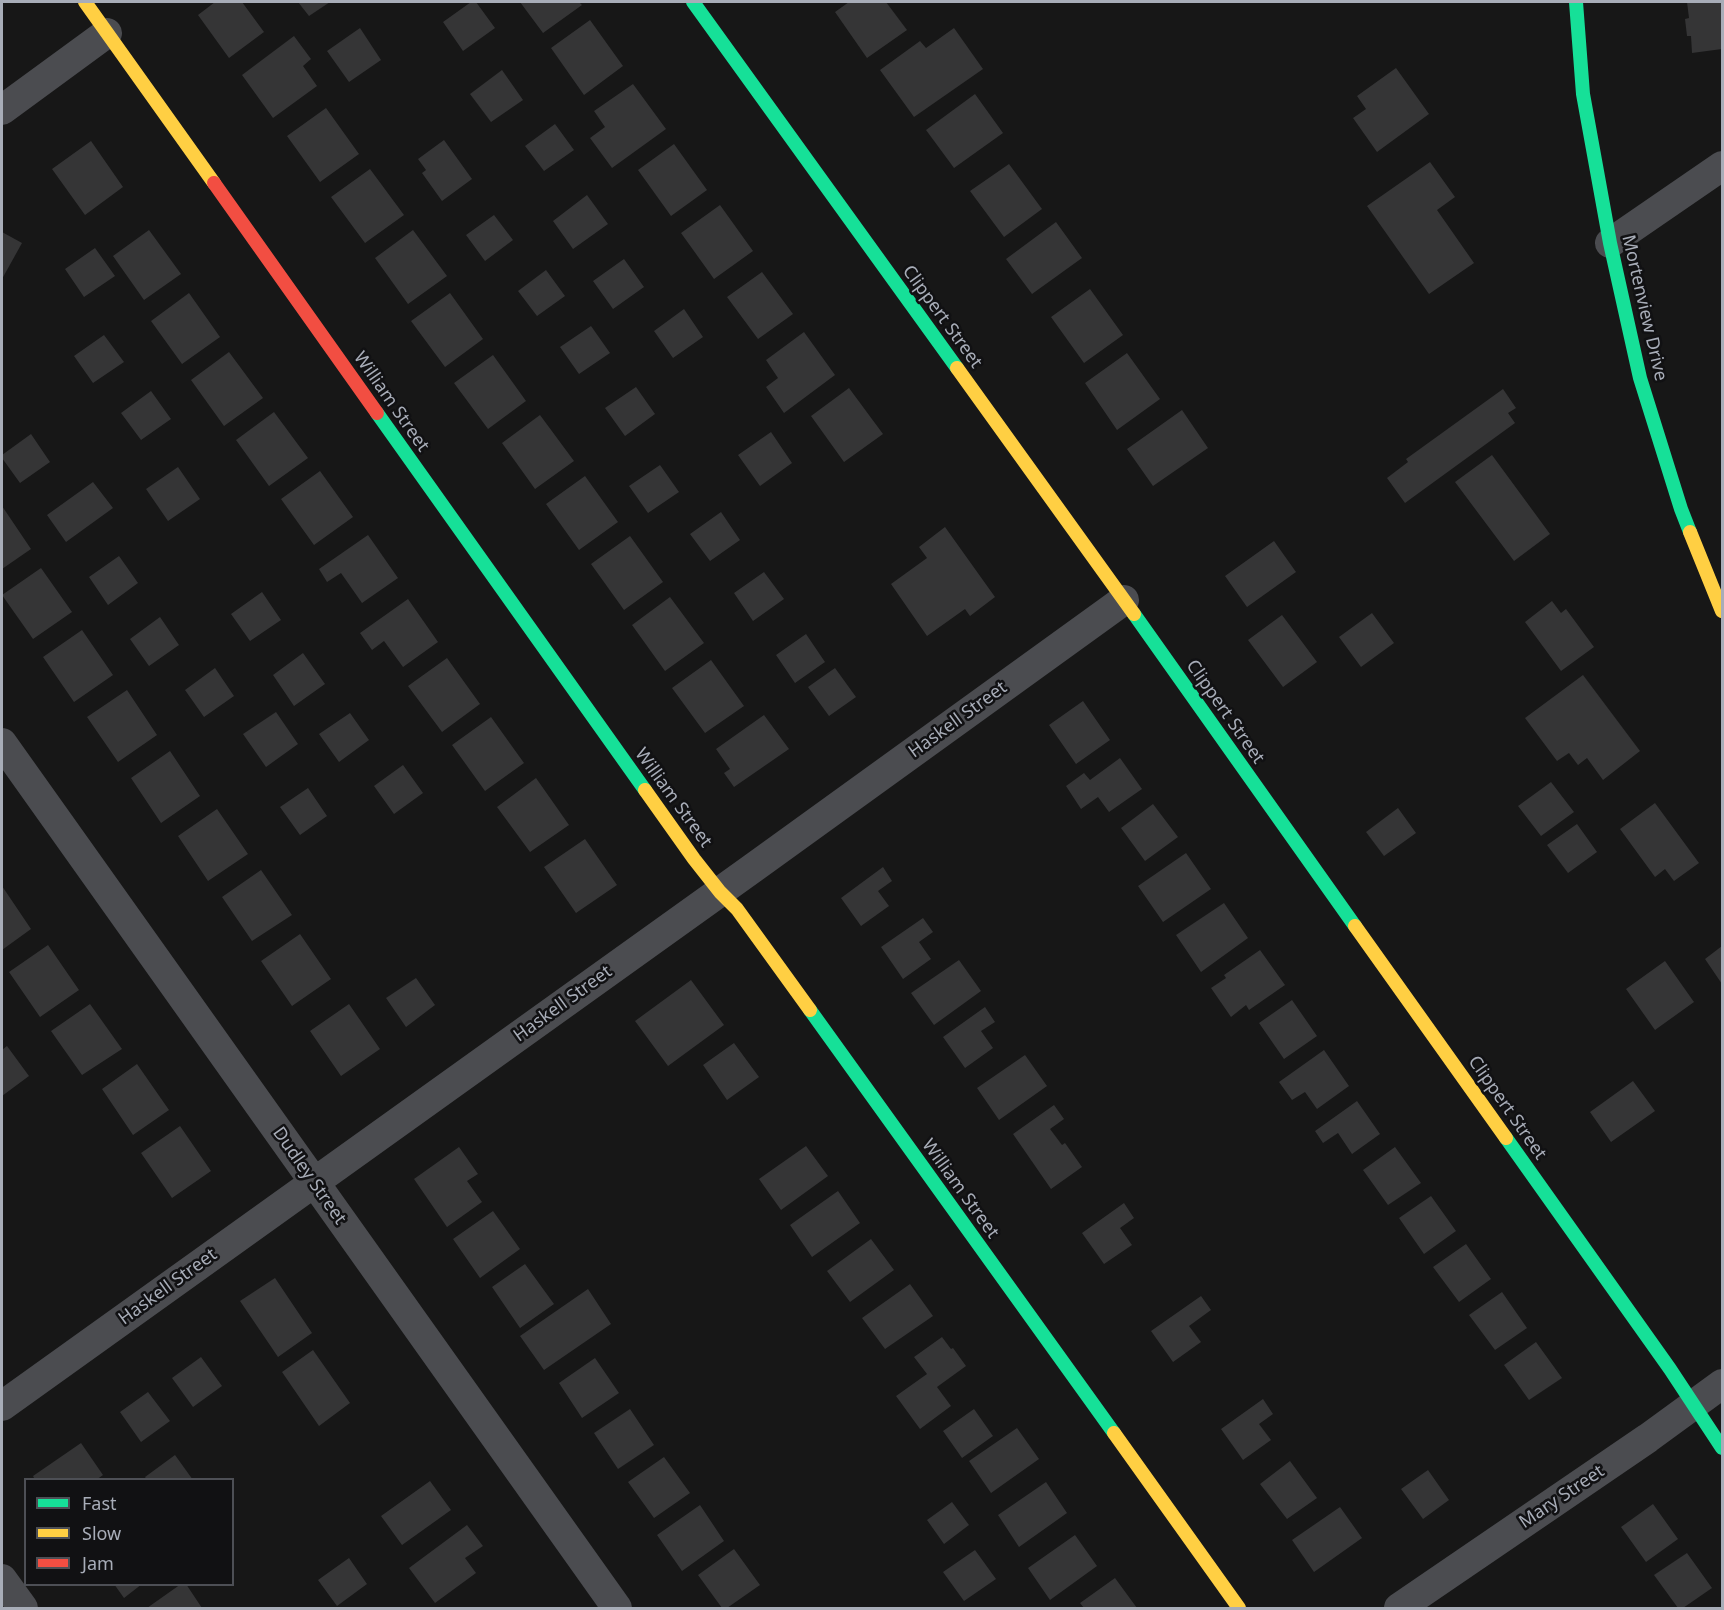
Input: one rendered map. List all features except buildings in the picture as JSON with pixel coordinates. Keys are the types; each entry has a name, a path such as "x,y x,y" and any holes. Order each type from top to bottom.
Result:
{"street":[{"name":"William Street","path":"85,2 680,840 736,909 1239,1608"},
{"name":"Clippert Street","path":"693,2 1124,600 1670,1369 1722,1448"},
{"name":"Mortenview Drive","path":"1576,2 1583,94 1610,243 1640,378 1681,509 1722,611"},
{"path":"2,110 107,33"},
{"path":"1610,243 1722,166"},
{"name":"Haskell Street","path":"2,1406 1124,600"},
{"name":"Dudley Street","path":"2,743 616,1608"},
{"name":"Mary Street","path":"1399,1608 1648,1438 1722,1384"},
{"path":"2,1579 23,1608"}],"traffic: fast":[{"path":"693,2 957,368"},
{"path":"1576,2 1583,94 1610,243 1640,378 1690,532"},
{"path":"377,413 645,790"},
{"path":"1134,614 1355,926"},
{"path":"810,1010 1114,1433"},
{"path":"1506,1138 1670,1369 1722,1448"}],"traffic: slow":[{"path":"85,2 214,183"},
{"path":"957,368 1134,614"},
{"path":"1690,532 1722,611"},
{"path":"645,790 694,859 720,892 737,909 810,1010"},
{"path":"1355,926 1506,1138"},
{"path":"1114,1433 1239,1608"}],"traffic: jam":[{"path":"214,183 377,413"}]}
